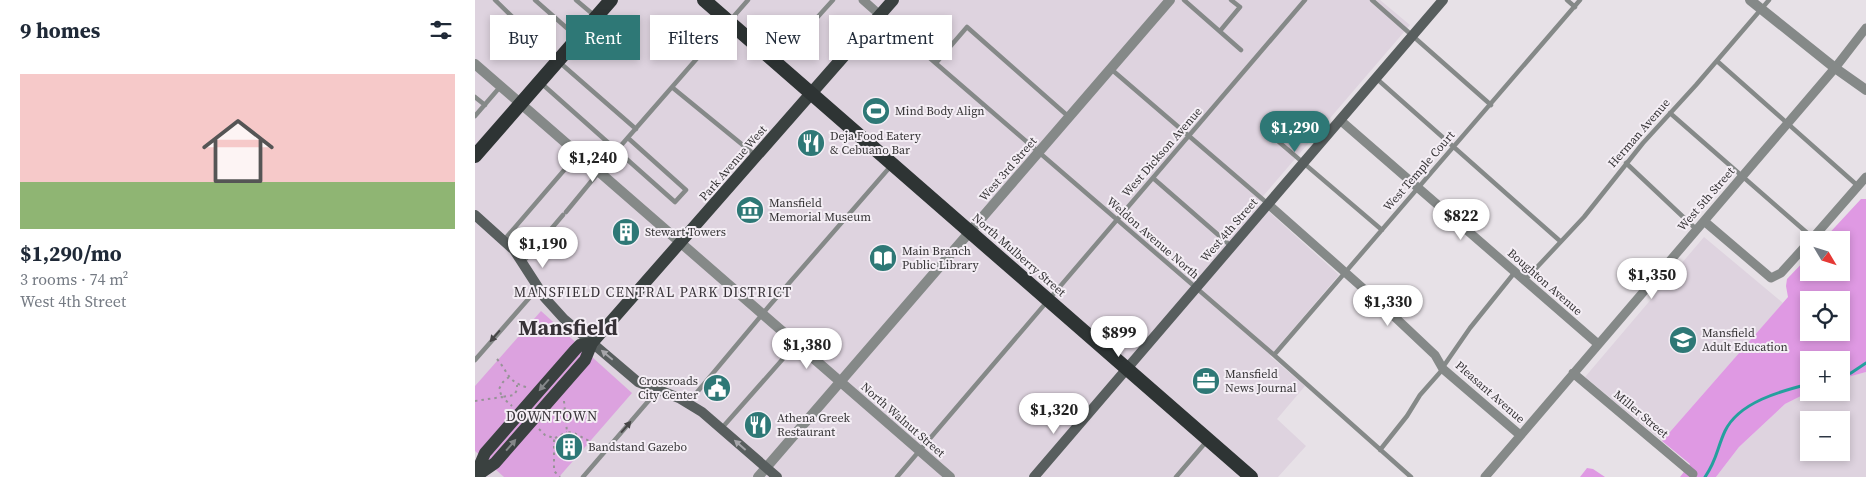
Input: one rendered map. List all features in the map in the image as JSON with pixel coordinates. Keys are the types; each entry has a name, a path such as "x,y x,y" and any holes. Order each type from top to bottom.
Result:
{"highway":[{"path":"598,15 611,0"},
{"name":"North Mulberry Street","path":"711,2 723,15"},
{"name":"North Mulberry Street","path":"737,28 1251,477"},
{"path":"475,156 566,52"}],"main road":[{"name":"Park Avenue West","path":"880,15 893,0"},
{"name":"West 4th Street","path":"1034,477 1443,0"},
{"name":"Park Avenue West","path":"475,476 493,465 585,360 592,343 841,60"},
{"path":"475,215 504,240 523,262 549,303 564,319 638,382 688,403 702,412 777,477"}],"street":[{"path":"863,0 880,15"},
{"name":"West 3rd Street","path":"757,477 1170,0"},
{"path":"1750,0 1835,68 1866,90"},
{"name":"West 5th Street","path":"1485,477 1835,68 1866,28"},
{"name":"North Walnut Street","path":"475,64 950,477"},
{"name":"Boughton Avenue","path":"1340,120 1598,344"},
{"path":"1819,231 1866,177"},
{"name":"Pleasant Avenue","path":"1268,204 1345,271 1435,355 1443,368 1520,435"},
{"path":"1704,221 1771,278 1781,273 1800,252"},
{"name":"Miller Street","path":"1573,373 1693,474"}],"lane":[{"path":"495,0 558,61 636,129"},
{"path":"535,0 566,27"},
{"path":"576,0 594,15"},
{"path":"736,15 749,0"},
{"path":"777,63 833,0"},
{"path":"1184,0 1241,50"},
{"path":"1220,31 1240,7 1231,0"},
{"name":"West Dickson Avenue","path":"897,477 1305,0"},
{"path":"1372,0 1491,105"},
{"path":"1567,0 1575,7"},
{"name":"West Temple Court","path":"1274,356 1345,271 1581,0"},
{"name":"Herman Avenue","path":"1525,280 1584,217 1626,163 1769,0"},
{"path":"937,63 967,27 1069,117"},
{"path":"523,262 617,150 697,60"},
{"name":"Weldon Avenue North","path":"933,60 1411,477"},
{"path":"1717,61 1858,186"},
{"path":"1111,69 1268,204"},
{"path":"1376,78 1560,241"},
{"path":"540,82 675,202 686,190 628,138"},
{"path":"475,116 501,86"},
{"path":"673,88 756,157"},
{"path":"475,97 485,105"},
{"path":"1670,114 1743,176 1801,231"},
{"path":"1266,131 1382,230"},
{"path":"504,240 578,154"},
{"path":"1626,163 1697,230"},
{"path":"688,403 892,164"},
{"path":"1153,178 1232,246"},
{"path":"1380,450 1407,416 1420,395 1443,368 1470,328 1515,272"},
{"path":"475,360 538,287"},
{"path":"721,429 796,344"},
{"path":"583,477 657,390"},
{"path":"1176,477 1208,440"}],"path":[{"path":"497,359 517,385 530,388"},
{"path":"509,377 499,389 502,397 514,408"},
{"path":"475,401 513,396 517,390 517,385"},
{"path":"564,401 567,432"},
{"path":"539,429 545,435 554,438 567,432 574,433 591,442"},
{"path":"554,438 554,471 560,477"}],"shaded area":[{"path":"475,0 1380,0 1410,25 1258,202 1339,275 1270,356 1305,386 1277,419 1306,446 1278,477 475,477"},
{"path":"1861,199 1866,199 1866,372 1850,376 1850,351 1800,351 1800,396 1785,404 1739,447 1716,477 1680,477 1690,464 1662,441 1788,297 1787,279 1800,265 1800,281 1850,281 1850,231 1831,231"},
{"name":"Mansfield Adult Education","path":"1704,237 1783,303 1662,441 1585,377"},
{"path":"541,311 632,393 559,477 504,477 475,451 475,386"},
{"path":"1866,372 1866,477 1716,477 1739,447 1785,404 1800,396 1800,401 1850,401 1850,376"},
{"path":"1587,468 1593,469 1605,477 1580,477"}],"waterway":[{"path":"1850,373 1866,363"},
{"path":"1705,477 1725,431 1740,412 1762,399 1800,386"}],"place":[{"name":"Mind Body Align","path":"876,111"},
{"name":"Deja Food Eatery & Cebuano Bar","path":"811,143"},
{"name":"Mansfield Memorial Museum","path":"750,210"},
{"name":"Stewart Towers","path":"626,232"},
{"name":"Main Branch Public Library","path":"883,258"},
{"name":"Mansfield Adult Education","path":"1683,340"},
{"name":"Mansfield News Journal","path":"1206,381"},
{"name":"Crossroads City Center","path":"717,388"},
{"name":"Athena Greek Restaurant","path":"758,425"},
{"name":"Bandstand Gazebo","path":"569,447"}],"district":[{"name":"MANSFIELD CENTRAL PARK DISTRICT","path":"653,292"},
{"name":"Mansfield","path":"568,327"},
{"name":"DOWNTOWN","path":"552,416"}]}
